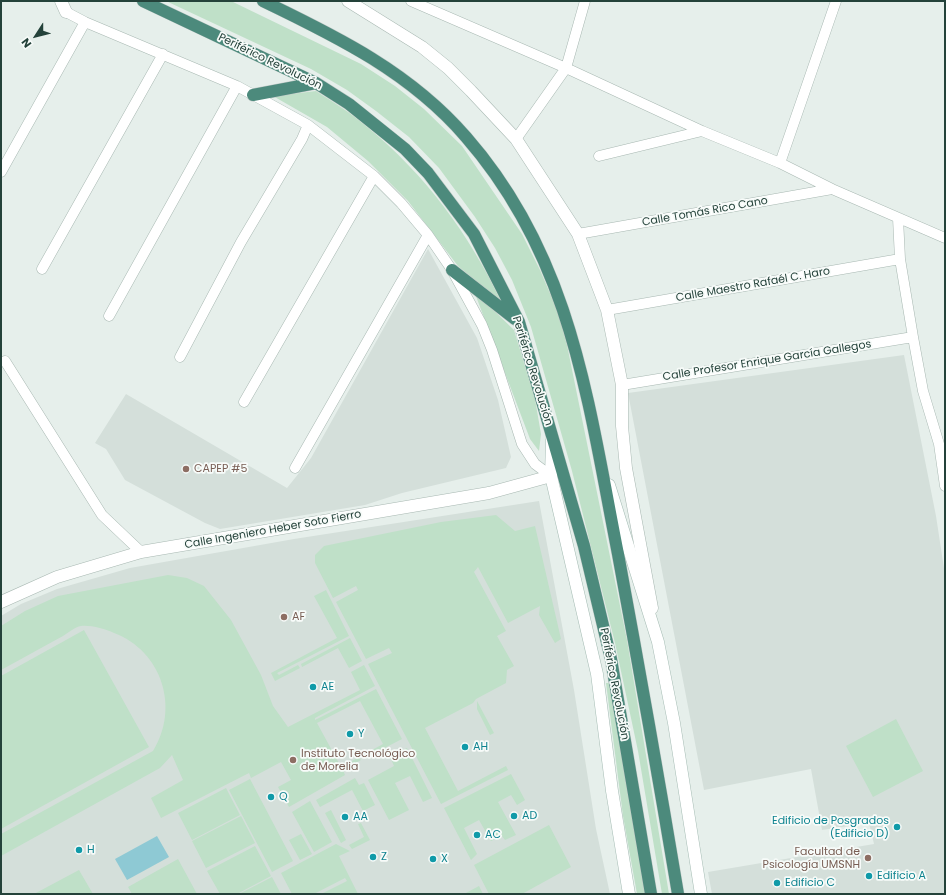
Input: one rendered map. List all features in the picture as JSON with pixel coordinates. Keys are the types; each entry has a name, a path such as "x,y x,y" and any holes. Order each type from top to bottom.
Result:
{"highway":[{"name":"Periférico Revolución","path":"143,1 316,83 349,104 405,149 428,173 474,234 519,322 584,546 611,659 651,894"},
{"path":"263,1 348,42 413,86 460,130 487,162 526,222 544,256 558,291 585,384 647,704 678,894"},
{"path":"253,96 316,83"},
{"path":"452,270 519,322"}],"street":[{"path":"348,1 422,48 448,68 516,139 578,234 607,310 622,384 622,426 626,468 674,723 701,894"},
{"path":"411,1 566,68 702,131 780,163 832,189 945,238"},
{"path":"516,139 566,68 585,1"},
{"path":"780,163 836,1"},
{"path":"64,6 85,22 237,86 308,125 374,176 401,203 428,234 452,270 482,325 492,350 522,444 535,464 551,476"},
{"path":"1,172 85,22"},
{"path":"42,269 163,54"},
{"path":"109,316 237,86"},
{"path":"180,357 241,242 302,139 308,125"},
{"path":"599,156 702,131"},
{"path":"244,402 374,176"},
{"name":"Calle Tomás Rico Cano","path":"578,234 832,189"},
{"path":"898,218 900,259 913,337 923,391 939,444 945,486"},
{"path":"295,468 428,234"},
{"name":"Calle Maestro Rafaél C. Haro","path":"607,310 900,259"},
{"name":"Calle Profesor Enrique García Gallegos","path":"622,384 913,337"},
{"path":"5,361 102,514 141,552"},
{"path":"552,434 551,476 597,674 612,791 629,894"},
{"path":"596,441 658,642"},
{"name":"Calle Ingeniero Heber Soto Fierro","path":"1,602 57,577 141,552 489,493 551,476"}],"shaded area":[{"path":"428,249 477,338 498,400 511,457 506,468 402,493 365,505 220,529 205,523 125,480 106,449 95,443 126,394 287,488 311,458"},
{"path":"904,355 936,516 945,575 945,894 712,894 708,872 874,844 869,823 822,830 811,769 704,790 628,393"},
{"name":"Instituto Tecnológico de Morelia","path":"539,501 574,690 596,829 610,894 1,894 1,616 21,604 57,589 130,568 294,539"}],"green space":[{"path":"166,1 231,1 361,64 395,86 424,109 462,146 522,234 540,270 558,312 567,345 627,640 669,894 662,894 638,751 615,643 572,471 531,327 512,280 495,248 475,217 439,168 409,137 376,111 347,90 311,69"},
{"path":"316,91 366,126 388,145 427,185 444,207 475,253 502,303 458,266 408,201 368,161 327,127 273,96"},
{"path":"474,291 514,330 535,399 541,434 539,451 530,439"},
{"path":"496,515 515,531 535,526 561,639 555,643 539,615 540,606 508,623 478,567 474,572 506,631 497,636 514,666 507,670 506,683 476,699 473,703 425,728 458,791 506,766 508,770 441,804 368,664 392,653 389,648 366,659 336,602 358,590 356,586 333,598 315,563 315,555 324,546 441,522"},
{"path":"168,575 187,578 204,586 231,620 261,675 273,706 288,727 360,690 351,672 364,665 375,686 315,718 315,720 376,689 402,739 365,758 363,755 383,744 360,701 317,723 341,767 359,757 361,760 343,770 345,775 289,807 278,787 291,780 281,762 251,778 249,773 161,818 151,798 183,780 172,755 160,768 1,856 1,834 153,751 161,734 165,717 165,700 162,683 155,667 144,653 131,641 102,629 93,627 81,626 76,628 1,670 1,626 25,611 58,596"},
{"path":"326,590 349,636 277,673 279,675 298,665 300,668 275,681 271,673 337,638 314,596"},
{"path":"84,630 149,747 1,829 1,676"},
{"path":"350,638 362,661 349,668 338,648 302,667 301,664"},
{"path":"606,683 609,683 610,686 645,894 637,894 623,816"},
{"path":"477,701 494,733 490,735 477,709"},
{"path":"896,719 923,771 873,797 846,746"},
{"path":"407,748 432,798 423,802 410,776 395,783 409,810 389,820 368,780 394,766 390,757 398,753 400,757 405,755 403,750"},
{"path":"511,774 525,800 517,805 511,795 498,802 516,835 505,840 502,836 491,841 479,820 464,828 477,854 471,860 444,808"},
{"path":"355,778 359,785 364,783 375,805 363,811 352,790 320,807 316,800"},
{"path":"250,779 293,861 272,872 229,790"},
{"path":"226,788 240,815 192,840 178,813"},
{"path":"310,801 332,842 314,852 292,812"},
{"path":"331,810 346,840 341,843 325,813"},
{"path":"241,816 255,843 206,868 192,841"},
{"path":"361,823 370,840 352,849 349,845 364,837 358,824"},
{"path":"549,825 571,867 522,894 489,894 474,865"},
{"path":"301,834 312,854 300,860 289,840"},
{"path":"336,844 350,851 339,856 358,894 321,894 347,881 345,878 314,894 292,894 281,873"},
{"path":"255,846 271,876 237,894 220,894 207,871"},
{"path":"178,859 197,894 132,894 128,887"},
{"path":"79,870 93,894 34,894"},
{"path":"272,877 281,894 239,894"},
{"path":"479,886 483,894 464,894"}],"water":[{"path":"157,836 169,857 127,880 115,859"}],"place":[{"name":"CAPEP #5","path":"186,469"},
{"name":"AF","path":"284,617"},
{"name":"AE","path":"313,687"},
{"name":"Y","path":"350,734"},
{"name":"AH","path":"465,747"},
{"name":"Instituto Tecnológico de Morelia","path":"293,760"},
{"name":"Q","path":"271,797"},
{"name":"AD","path":"514,816"},
{"name":"AA","path":"345,817"},
{"name":"Edificio de Posgrados (Edificio D)","path":"897,827"},
{"name":"AC","path":"477,835"},
{"name":"H","path":"79,850"},
{"name":"Z","path":"373,857"},
{"name":"Facultad de Psicología UMSNH","path":"868,858"},
{"name":"X","path":"433,859"},
{"name":"Edificio A","path":"869,876"},
{"name":"Edificio C","path":"777,883"}]}
